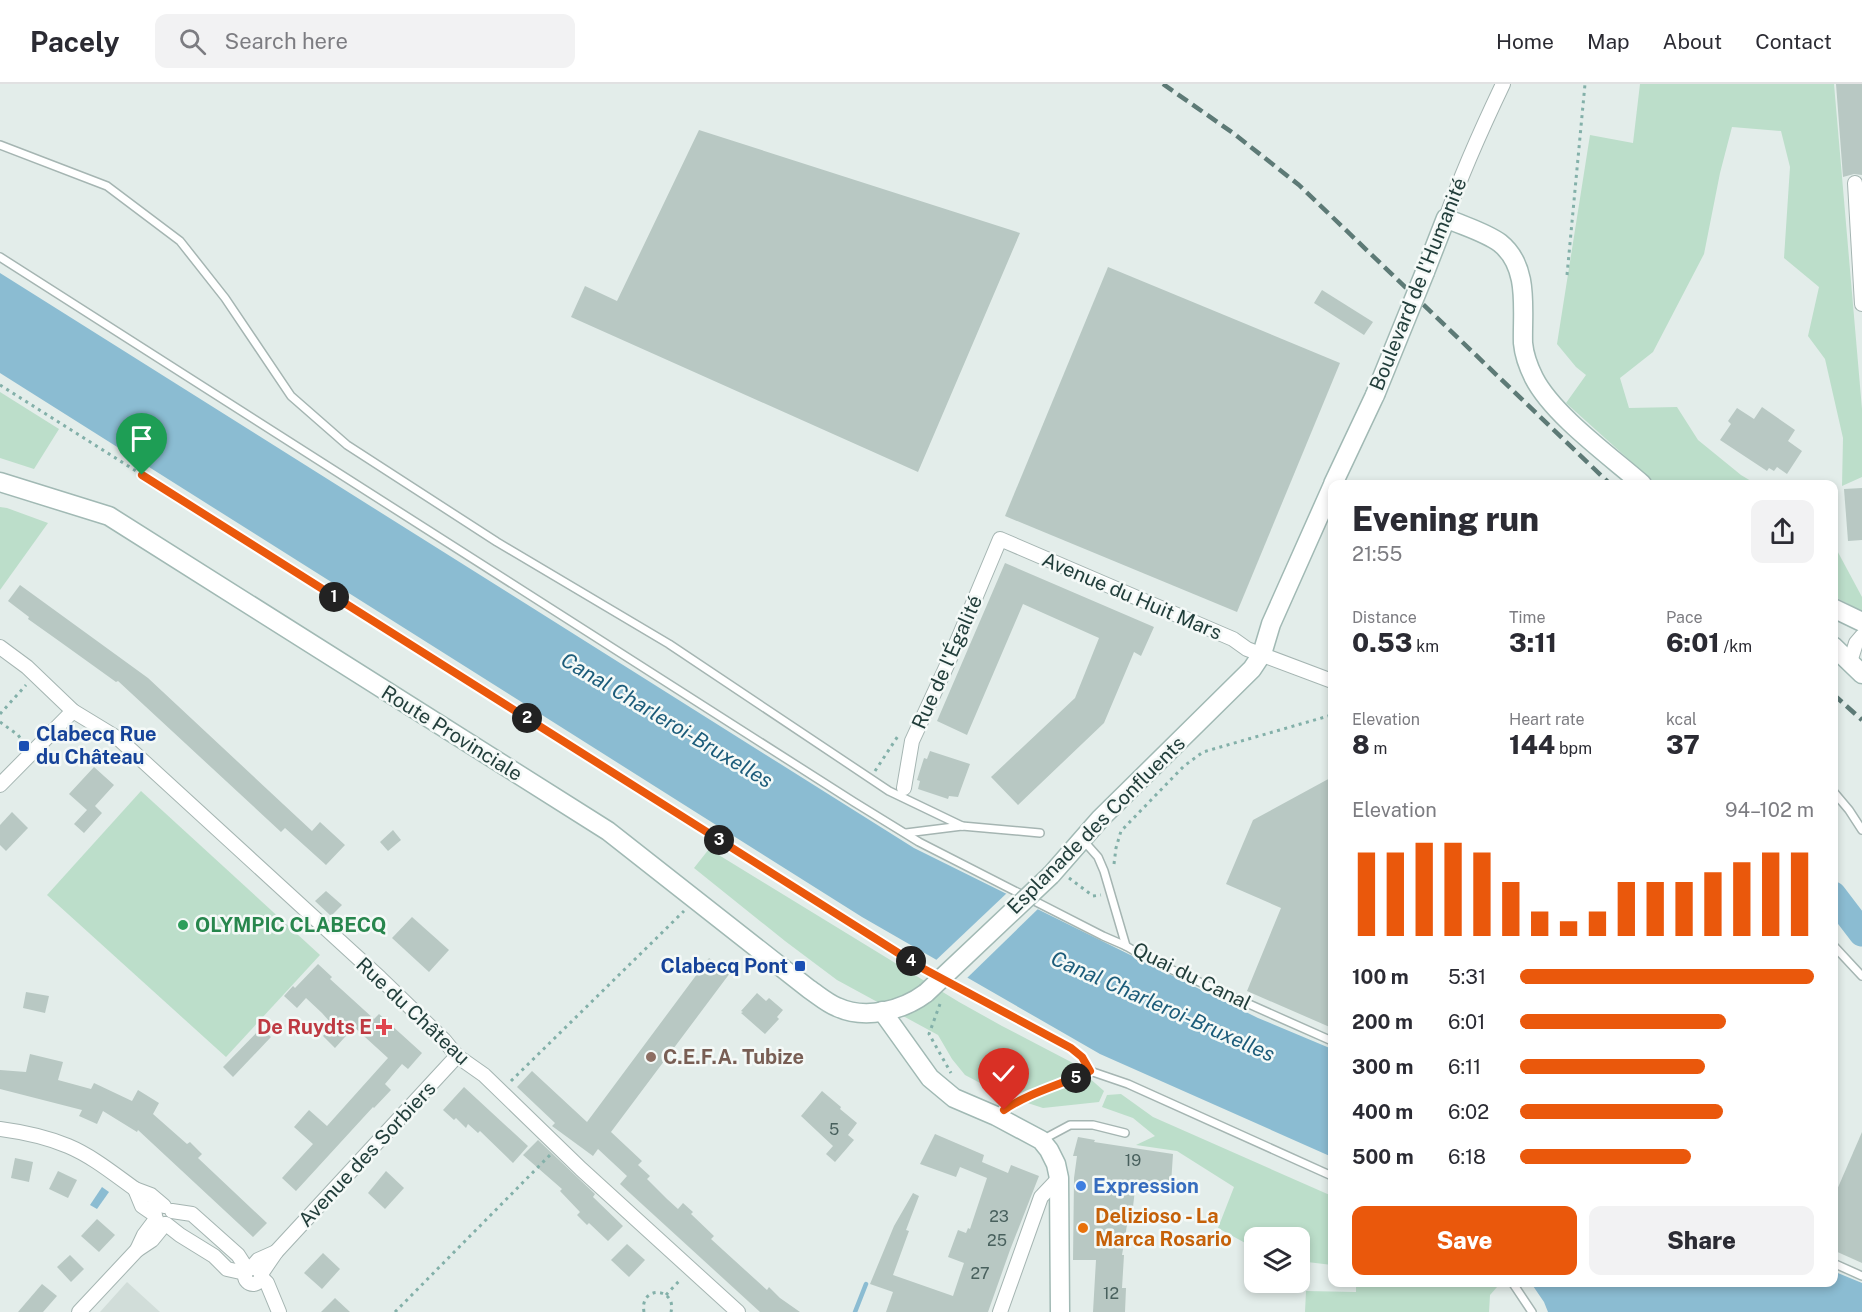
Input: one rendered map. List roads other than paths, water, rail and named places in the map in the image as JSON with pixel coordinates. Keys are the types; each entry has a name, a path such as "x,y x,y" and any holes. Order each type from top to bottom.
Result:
{"main road":[{"name":"Boulevard de l'Humanité","path":"1336,480 1375,394 1446,218"},
{"path":"1446,218 1500,244 1514,258 1520,273 1524,304 1523,345 1534,378 1549,400 1567,419 1637,480"},
{"name":"Route Provinciale","path":"0,482 109,516 608,831 809,989 837,1007 862,1014 894,1010 934,995"},
{"name":"Boulevard de l'Humanité","path":"1262,654 1271,624 1328,497"},
{"path":"1838,610 1862,622"},
{"path":"1838,651 1856,668"},
{"name":"Esplanade des Confluents","path":"934,995 1059,875 1082,839 1100,819 1252,669 1262,654"},
{"path":"882,1011 930,1078 954,1098 996,1116 1041,1140 1053,1157 1059,1178 1060,1312"}],"street":[{"name":"Boulevard de l'Humanité","path":"1446,218 1461,176 1503,84"},
{"path":"1856,183 1862,304"},
{"name":"Avenue du Huit Mars","path":"1000,539 1233,639 1247,649 1328,679"},
{"name":"Rue de l'Égalité","path":"904,788 912,741 948,663 1000,539"},
{"path":"1856,668 1856,643 1862,636"},
{"name":"Rue du Château","path":"0,647 74,711 119,739 380,978 444,1040 457,1056 484,1075 558,1147 738,1312"},
{"path":"0,785 74,711"},
{"name":"Avenue des Sorbiers","path":"253,1274 457,1056"},
{"path":"0,1129 27,1133 69,1147 93,1160 135,1190 151,1195 163,1217 180,1235 208,1251 226,1269 253,1274"},
{"path":"1003,1311 1041,1197 1059,1178"},
{"path":"79,1312 137,1250 144,1235 163,1217 192,1214 238,1255 277,1312"}],"lane":[{"path":"0,145 107,186 180,241 225,298 291,396 347,445 497,542 669,644 889,791 962,826"},
{"path":"0,257 920,842 1126,946"},
{"path":"1838,797 1862,830"},
{"path":"906,833 962,826 1040,833"},
{"name":"Quai du Canal","path":"1082,839 1098,857 1112,893 1126,946 1150,960 1328,1039"},
{"path":"1838,950 1862,976"},
{"path":"1071,1048 1082,1057 1090,1071 1128,1084 1328,1174"},
{"path":"996,1116 1019,1099 1090,1071"},
{"path":"1041,1140 1070,1125 1093,1125 1125,1133"},
{"path":"1838,1265 1862,1276"},
{"path":"1515,1287 1532,1312"}],"water":[{"name":"Canal Charleroi-Bruxelles","path":"0,273 914,848 1258,1018 1328,1047 1328,1155 1100,1054 862,917 0,373"},
{"path":"102,1187 109,1192 97,1209 90,1205"},
{"path":"1838,1273 1862,1283 1862,1312 1548,1312 1534,1287 1838,1287"}],"waterway":[{"path":"1838,902 1862,933"},
{"path":"855,1312 866,1284"}],"railway":[{"path":"1163,84 1233,133 1299,185 1606,480"},
{"path":"1838,698 1862,720"}],"place":[{"name":"Clabecq Rue du Château","path":"24,746"},
{"name":"OLYMPIC CLABECQ","path":"183,925"},
{"name":"Clabecq Pont","path":"800,966"},
{"name":"De Ruydts E","path":"384,1027"},
{"name":"C.E.F.A. Tubize","path":"651,1057"},
{"name":"Expression","path":"1081,1186"},
{"name":"Delizioso - La Marca Rosario","path":"1083,1228"}]}
